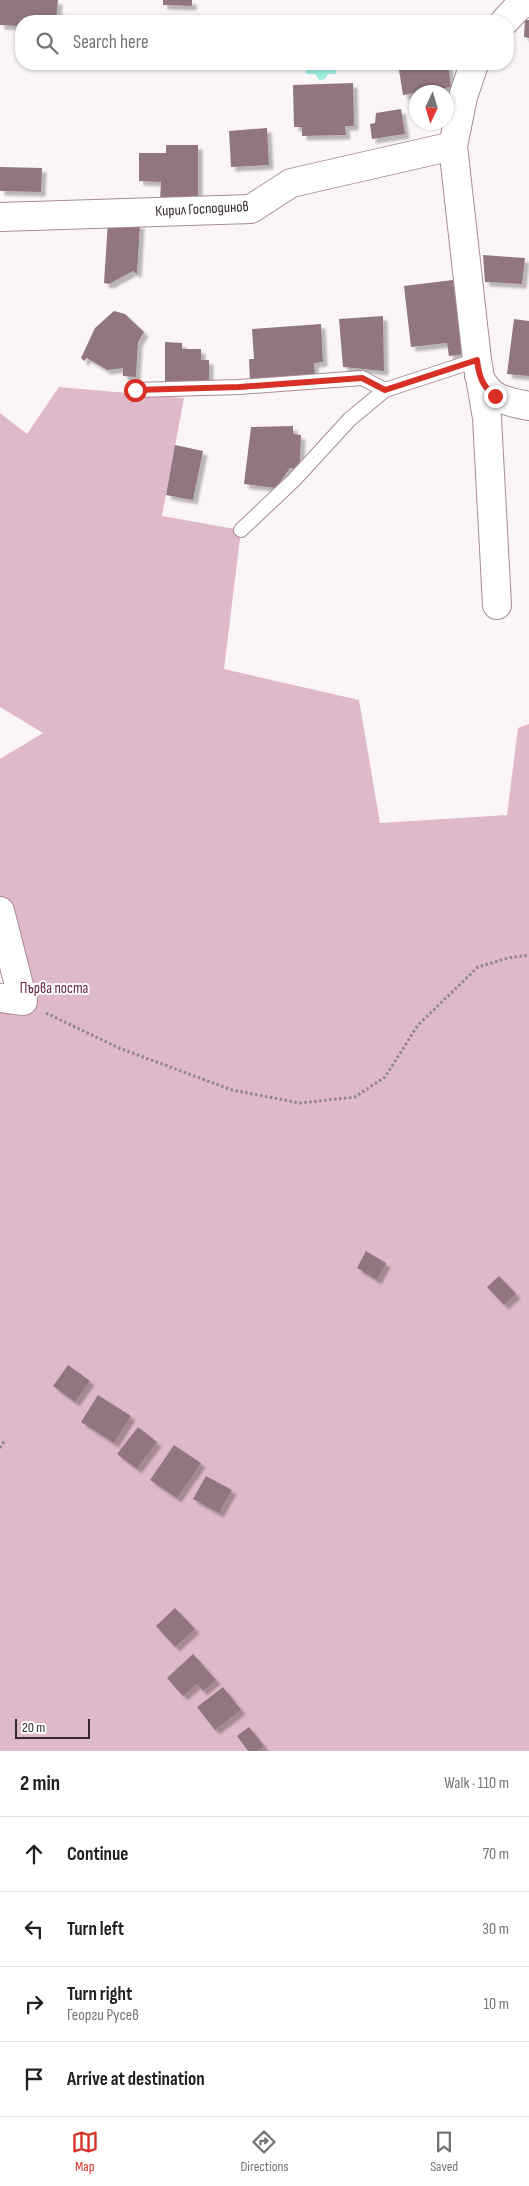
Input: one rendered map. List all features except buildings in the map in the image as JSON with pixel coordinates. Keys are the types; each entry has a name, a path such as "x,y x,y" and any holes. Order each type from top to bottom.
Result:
{"street":[{"path":"511,15 518,7 529,1"},
{"path":"472,70 453,146 478,368 487,418 497,605"},
{"name":"Кирил Господинов","path":"0,217 250,209 291,183 453,146"},
{"path":"478,368 485,389 507,401 529,406"},
{"path":"0,910 12,1000"}],"lane":[{"path":"241,530 294,480 350,418 385,390 478,368"},
{"path":"135,390 239,387 362,378 385,390"}],"path":[{"path":"12,1000 118,1048 232,1090 300,1104 355,1096 385,1077 418,1025 478,967 508,958 529,955"},
{"path":"0,1448 6,1440"}],"green space":[{"name":"Първа поста","path":"59,387 184,398 162,516 241,530 224,669 359,700 380,823 507,815 518,728 529,724 529,1751 0,1751 0,998 23,1001 0,911 0,759 43,733 0,707 0,413 27,434"}],"shaded area":[{"path":"306,70 336,70 336,74 328,74 325,79 319,80 315,74 306,74"}],"route":[{"path":"135,390 239,387 362,378 385,390 477,360 479,376 485,389 495,396"}]}
